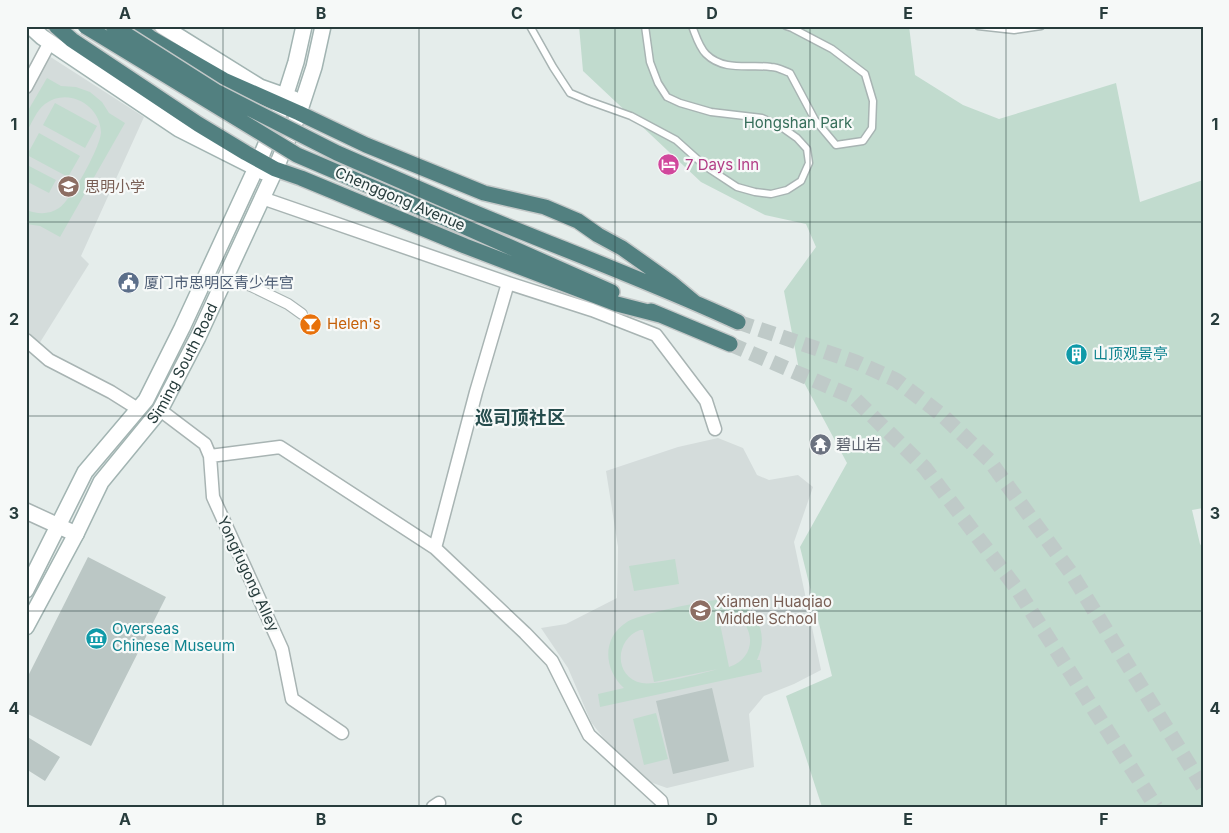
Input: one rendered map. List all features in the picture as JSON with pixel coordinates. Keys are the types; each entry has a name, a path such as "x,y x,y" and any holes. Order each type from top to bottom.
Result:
{"highway":[{"path":"56,26 72,40 257,164 274,173 301,178 474,249 617,304 660,315"},
{"name":"Chenggong Avenue","path":"85,26 297,155 730,344"},
{"name":"Chenggong Avenue","path":"113,26 217,92 337,153 550,245 694,302 738,322"},
{"path":"136,26 151,38 224,80 301,107 366,145 484,193 545,207 578,221 622,248 670,282 694,302"}],"main road":[{"path":"30,26 50,42 179,129 257,164"},
{"path":"162,26 284,101"},
{"name":"Siming South Road","path":"26,590 85,472 146,400 182,328 284,101 296,62 304,26"},
{"name":"Siming South Road","path":"26,627 76,534 101,482 160,410 198,337 274,173 301,107 314,67 323,26"},
{"path":"26,511 76,534"}],"street":[{"path":"26,87 50,42"},
{"path":"262,198 592,310 656,335 706,402 715,429"},
{"path":"225,278 251,286 288,304 302,314"},
{"path":"435,548 476,392 508,283"},
{"path":"26,340 49,360 111,392 138,410"},
{"path":"160,410 205,444 210,456 280,447 435,548 552,661 589,735 661,801 662,807"},
{"name":"Yongfugong Alley","path":"210,456 213,497 282,649 292,699 342,734"}],"lane":[{"path":"530,26 570,93 631,116 676,140 705,166 737,187 771,194 787,190 801,181 809,163 807,149 797,138 780,126 762,118 711,112 667,97 658,83 650,62 644,26"},
{"path":"692,26 700,46 707,55 722,63 738,68 750,66 774,67 790,73 815,120 836,145 863,141 872,128 873,101 864,74 832,49 786,26"},
{"path":"978,26 1014,30 1041,26"}],"shaded area":[{"name":"思明小学","path":"49,56 144,117 81,256 89,264 39,344 26,336 26,97"},
{"name":"Xiamen Huaqiao Middle School","path":"718,438 743,448 757,475 769,480 798,475 813,487 794,542 821,670 794,684 764,696 749,714 754,767 667,788 633,776 591,722 568,668 541,628 566,624 617,598 618,547 606,471 678,447"}],"green space":[{"name":"Hongshan Park","path":"579,26 909,26 915,75 963,105 999,119 1116,83 1140,202 1203,180 1203,508 1192,510 1200,544 1203,548 1203,807 822,807 786,696 832,676 800,547 847,463 800,375 784,291 816,247 806,224 765,215 701,182 583,71"},
{"path":"47,78 61,86 76,87 90,92 102,102 109,113 125,123 60,237 40,226 26,224 26,210 47,213 59,208 64,203 78,185 96,149 101,132 99,122 89,107 73,98 63,97 45,104 26,133 26,114"},
{"path":"55,103 97,126 85,148 43,125"},
{"path":"39,133 80,156 68,177 27,155"},
{"path":"29,166 56,180 49,193 26,181 26,172"},
{"path":"675,559 679,584 634,591 629,566"},
{"path":"726,599 745,607 758,621 762,640 757,660 760,660 762,672 600,707 598,694 624,688 612,672 608,654 609,645 613,637 627,622 675,607","holes":["718,614 733,615 742,621 750,637 750,646 746,655 739,662 729,667","640,630 643,630 654,682 718,669 657,683 642,683 633,679 622,666 622,649 626,641"]},
{"path":"656,713 668,759 644,765 633,719"}],"building":[{"name":"Overseas Chinese Museum","path":"88,557 166,597 91,746 26,713 26,680"},
{"path":"712,688 729,761 673,774 656,701"},
{"path":"26,736 60,757 45,781 26,769"}],"tunnel":[{"path":"738,322 856,362 896,380 942,415 989,460 1071,573 1203,787"},
{"path":"730,344 853,397 925,468 1017,589 1156,807"}],"place":[{"name":"7 Days Inn","path":"669,165"},
{"name":"思明小学","path":"69,187"},
{"name":"厦门市思明区青少年宫","path":"128,283"},
{"name":"Helen's","path":"311,324"},
{"name":"山顶观景亭","path":"1077,354"},
{"name":"碧山岩","path":"820,445"},
{"name":"Xiamen Huaqiao Middle School","path":"700,611"},
{"name":"Overseas Chinese Museum","path":"96,638"}],"district":[{"name":"巡司顶社区","path":"520,418"}]}
